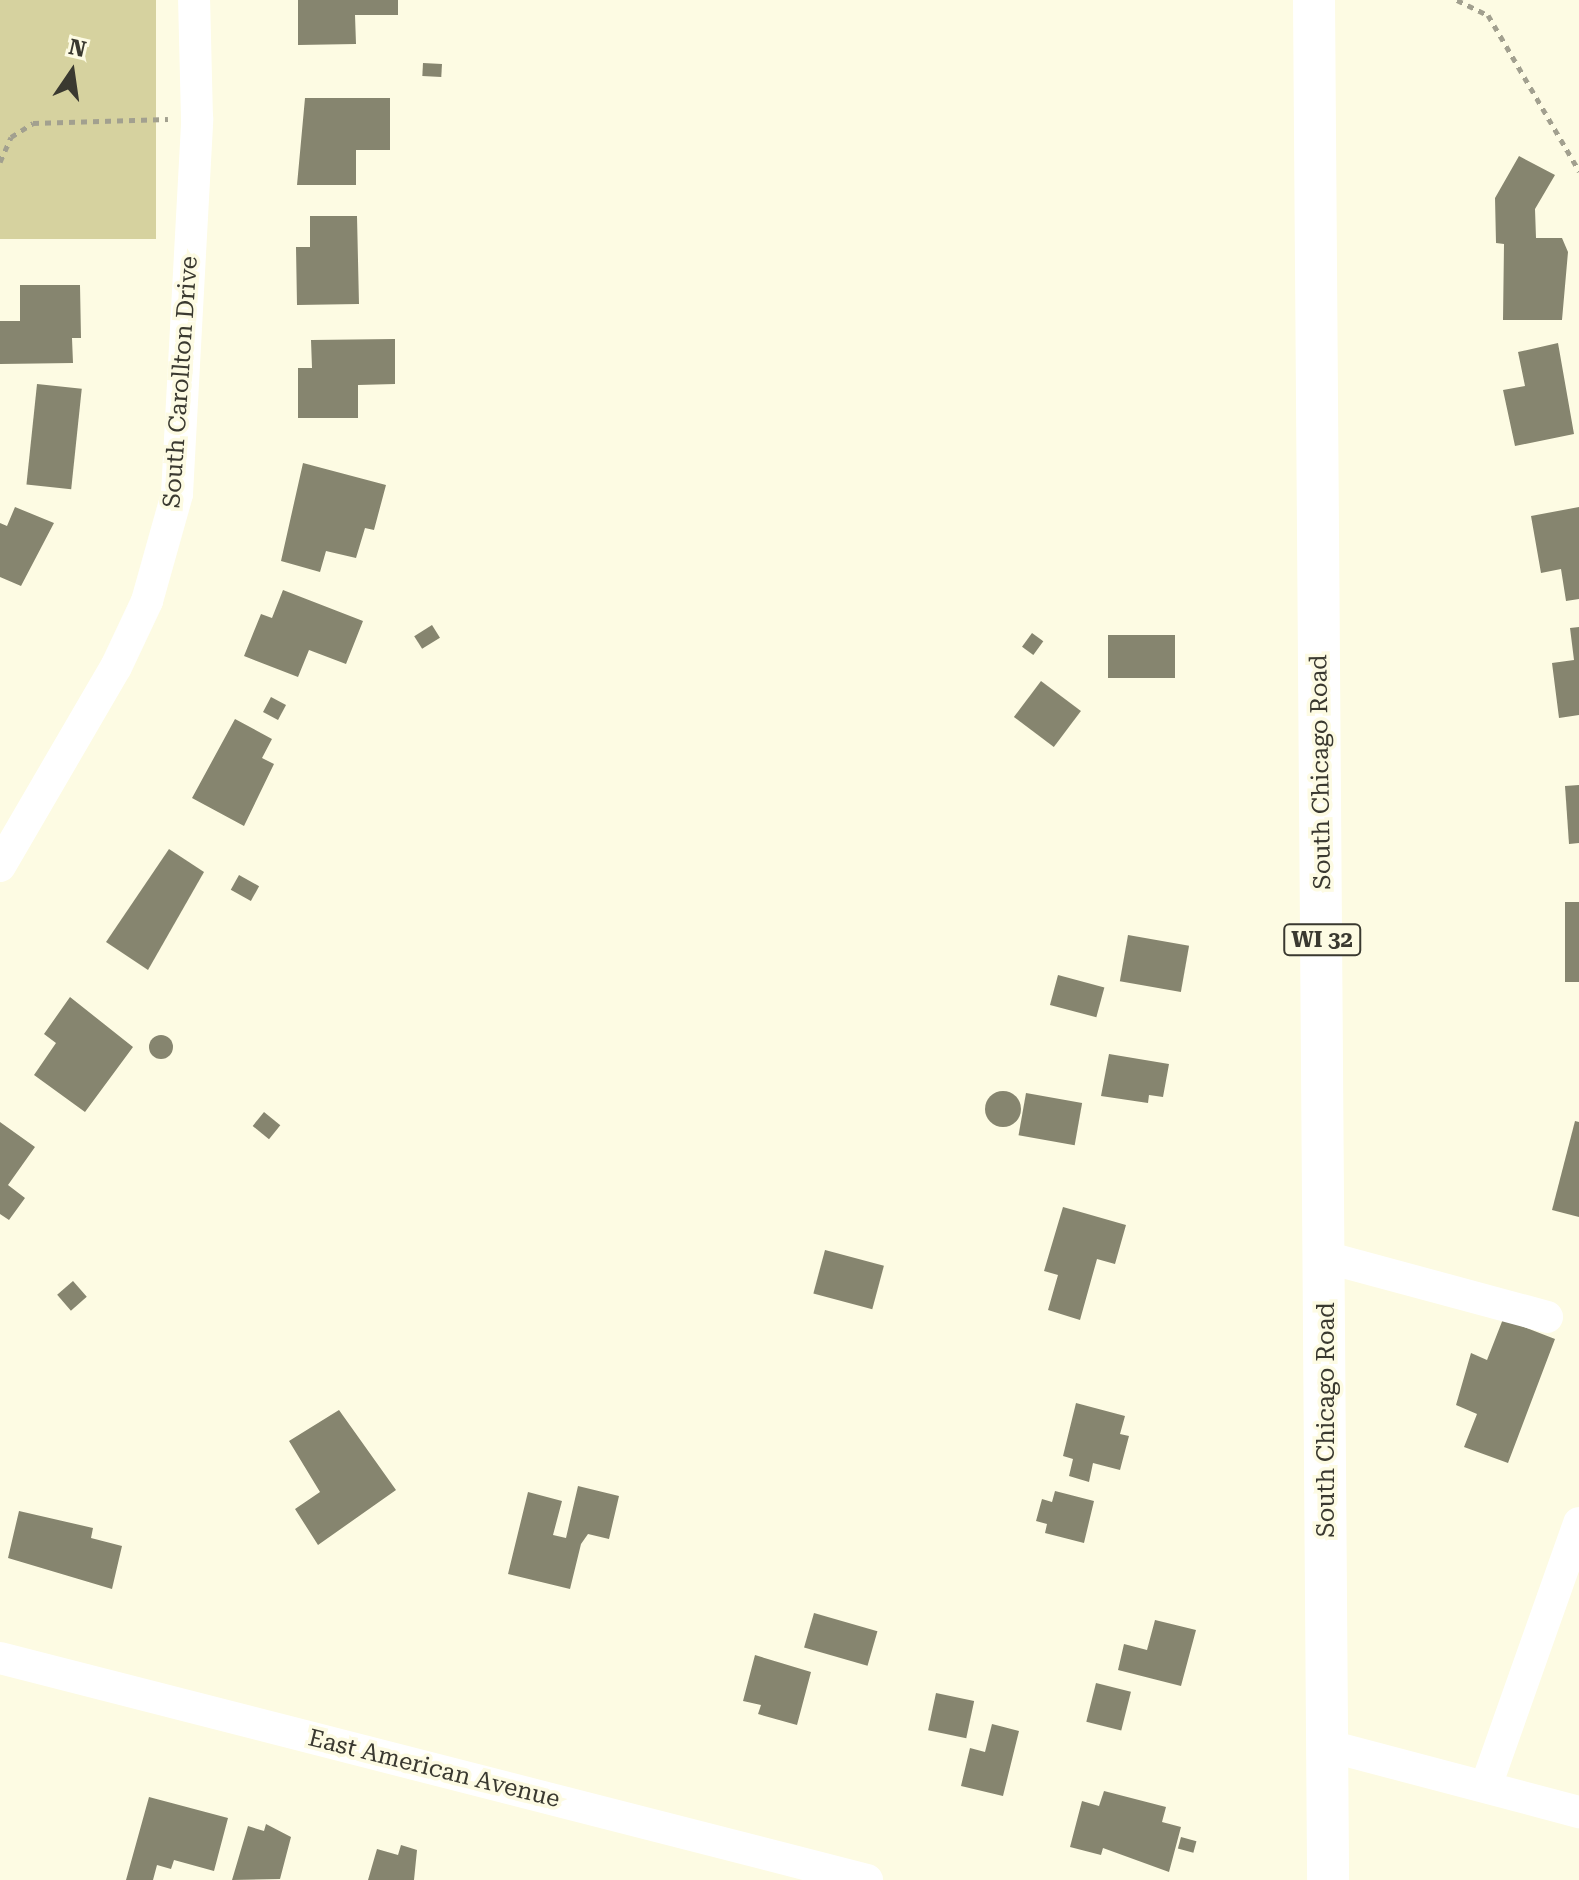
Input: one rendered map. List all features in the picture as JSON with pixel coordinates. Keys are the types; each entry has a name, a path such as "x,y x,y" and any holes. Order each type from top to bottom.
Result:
{"main road":[{"name":"South Chicago Road","path":"1314,0 1328,1880"}],"street":[{"name":"South Carollton Drive","path":"0,866 116,667 147,601 177,494 197,119 194,0"},
{"path":"1325,1257 1547,1317"},
{"path":"1486,1786 1579,1523"},
{"name":"East American Avenue","path":"0,1658 867,1880"},
{"path":"1329,1746 1579,1812"}],"path":[{"path":"1457,0 1488,15 1579,171"},
{"path":"0,162 11,137 33,123 197,119"}],"shaded area":[{"path":"0,0 156,0 156,239 0,239"}],"building":[{"path":"298,0 398,0 398,15 355,15 356,44 298,45"},
{"path":"423,63 442,64 441,77 422,76"},
{"path":"305,98 390,98 390,150 356,150 356,185 297,185"},
{"path":"1519,156 1555,175 1535,209 1536,238 1562,238 1568,252 1562,320 1503,320 1504,244 1496,243 1495,198"},
{"path":"310,216 357,216 359,304 297,305 296,247 310,247"},
{"path":"20,285 80,285 81,338 72,338 73,363 0,364 0,321 20,321"},
{"path":"395,339 395,384 358,385 358,418 298,418 298,368 312,368 311,340"},
{"path":"1558,343 1574,434 1515,446 1503,390 1525,386 1518,352"},
{"path":"37,384 82,389 71,489 26,484"},
{"path":"303,463 386,485 374,530 365,528 356,558 326,551 320,572 281,561"},
{"path":"15,507 54,523 21,586 0,577 0,523 7,526"},
{"path":"1579,507 1579,599 1566,601 1561,569 1541,573 1531,516"},
{"path":"283,590 363,621 346,664 309,650 298,677 244,656 261,614 272,618"},
{"path":"432,625 440,638 422,649 414,636"},
{"path":"1579,627 1579,715 1559,718 1552,663 1574,660 1570,628"},
{"path":"1032,633 1043,641 1033,655 1022,647"},
{"path":"1108,635 1175,635 1175,678 1108,678"},
{"path":"1041,681 1081,711 1054,747 1014,717"},
{"path":"271,697 286,705 278,720 263,712"},
{"path":"235,719 272,739 262,758 274,764 244,826 192,798"},
{"path":"1579,785 1579,843 1569,844 1565,786"},
{"path":"169,849 204,872 148,970 106,942"},
{"path":"239,875 259,886 251,901 231,890"},
{"path":"1565,902 1579,902 1579,982 1565,982"},
{"path":"1128,935 1189,946 1181,992 1120,981"},
{"path":"1058,975 1104,987 1096,1017 1050,1005"},
{"path":"70,997 133,1047 85,1112 34,1075 56,1043 44,1034"},
{"path":"161,1035 172,1042 173,1047 166,1058 161,1059 150,1052 149,1047 156,1036"},
{"path":"1109,1054 1169,1064 1163,1097 1149,1095 1148,1103 1101,1096"},
{"path":"1003,1091 1016,1096 1021,1109 1016,1122 1003,1127 990,1122 985,1109 990,1096"},
{"path":"1026,1093 1082,1103 1075,1145 1019,1135"},
{"path":"264,1112 280,1125 269,1139 253,1126"},
{"path":"1575,1121 1579,1122 1579,1217 1552,1210"},
{"path":"0,1122 35,1147 8,1185 25,1198 9,1220 0,1214"},
{"path":"1063,1207 1126,1225 1115,1264 1097,1259 1080,1320 1048,1310 1058,1275 1044,1271"},
{"path":"825,1250 884,1266 872,1309 813,1293"},
{"path":"73,1281 87,1297 71,1311 57,1295"},
{"path":"1503,1319 1555,1339 1508,1463 1464,1447 1477,1414 1456,1405 1471,1353 1487,1360"},
{"path":"1076,1403 1125,1416 1120,1434 1129,1436 1120,1470 1093,1463 1089,1482 1069,1476 1073,1459 1063,1456"},
{"path":"339,1410 396,1490 318,1545 295,1509 320,1492 289,1441"},
{"path":"578,1486 619,1496 609,1539 588,1534 581,1544 570,1589 508,1574 528,1492 562,1501 553,1535 566,1538"},
{"path":"1055,1491 1094,1501 1084,1543 1045,1533 1047,1524 1036,1521 1042,1499 1052,1502"},
{"path":"19,1511 93,1528 91,1538 122,1546 112,1589 8,1558"},
{"path":"814,1613 877,1631 868,1666 804,1648"},
{"path":"1155,1620 1196,1630 1181,1686 1118,1670 1124,1644 1147,1650"},
{"path":"755,1655 811,1672 797,1725 758,1714 761,1705 743,1701"},
{"path":"1096,1683 1131,1692 1121,1731 1086,1722"},
{"path":"936,1693 974,1701 966,1738 928,1730"},
{"path":"992,1724 1019,1731 1003,1796 961,1786 970,1748 985,1752"},
{"path":"1104,1791 1166,1807 1162,1822 1181,1827 1169,1872 1103,1848 1101,1855 1070,1847 1082,1801 1099,1806"},
{"path":"149,1797 228,1818 214,1871 174,1860 171,1869 157,1865 153,1880 126,1880"},
{"path":"266,1824 291,1837 280,1879 232,1880 248,1826 264,1831"},
{"path":"1181,1837 1196,1841 1193,1853 1178,1849"},
{"path":"401,1845 417,1850 414,1880 368,1880 377,1849 398,1855"}]}
